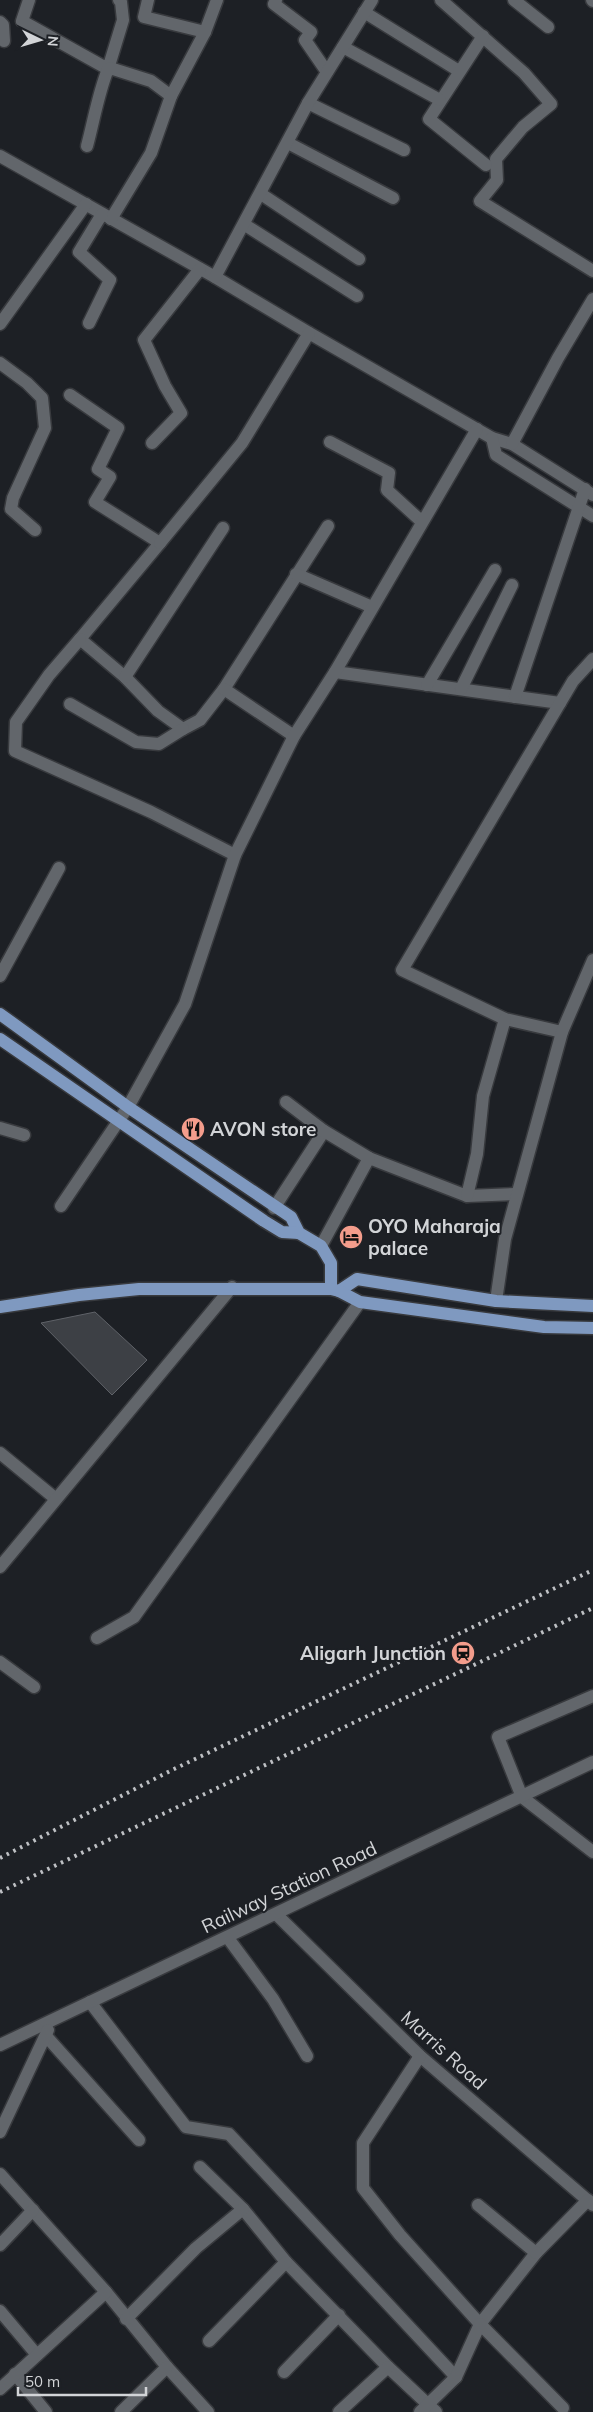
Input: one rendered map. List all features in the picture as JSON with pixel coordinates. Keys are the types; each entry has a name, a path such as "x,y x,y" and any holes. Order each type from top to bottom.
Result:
{"main road":[{"path":"0,1014 228,1176 274,1208 291,1217 299,1233"},
{"path":"0,1039 282,1232 299,1233 321,1246 331,1263 335,1290"},
{"path":"218,1189 228,1176"},
{"path":"335,1290 357,1279 496,1301 593,1306"},
{"path":"0,1307 79,1295 140,1289 232,1287 335,1290 360,1302 544,1326 593,1328"}],"street":[{"path":"29,0 22,21 108,69 110,68 151,81 171,96"},
{"path":"87,146 99,102 98,94 123,20 121,2 119,0"},
{"path":"148,0 144,17 205,32"},
{"path":"89,323 110,280 79,252 151,153 171,96 205,32 217,0"},
{"path":"276,0 274,4 310,32 305,40 327,72"},
{"path":"215,277 245,225 308,103 372,0"},
{"path":"441,0 524,73 551,104 523,127 496,159 497,180 480,201 593,271"},
{"path":"514,0 548,27"},
{"path":"364,12 458,71"},
{"path":"0,22 3,25 4,41"},
{"path":"482,36 429,119 486,165"},
{"path":"343,47 440,100"},
{"path":"308,103 404,150"},
{"path":"288,144 393,198"},
{"path":"0,156 215,277 492,438 512,444 589,492 579,506 515,697"},
{"path":"261,194 360,259"},
{"path":"0,324 86,204"},
{"path":"245,225 357,296"},
{"path":"152,443 181,413 165,386 144,340 200,269"},
{"path":"512,444 558,358 593,299"},
{"path":"235,855 151,812 15,752 16,722 49,675 242,443 309,333"},
{"path":"0,363 27,383 42,398 45,428 13,498 11,509 36,530"},
{"path":"70,395 118,428 98,468 110,477 95,502 160,543"},
{"path":"62,1206 128,1106 185,1004 235,855 294,736 336,672 477,429"},
{"path":"492,438 496,455 593,516"},
{"path":"330,442 389,473 387,490 422,521"},
{"path":"70,704 136,742 159,744 200,720 224,689 328,526"},
{"path":"125,677 223,528"},
{"path":"427,685 495,570"},
{"path":"296,574 372,607"},
{"path":"461,689 512,585"},
{"path":"80,639 125,677 158,712 183,729"},
{"path":"562,1032 505,1019 402,970 573,681 593,659"},
{"path":"336,672 560,703"},
{"path":"224,689 294,736"},
{"path":"0,976 59,868"},
{"path":"496,1301 505,1239 516,1194 562,1032 592,967"},
{"path":"467,1196 477,1154 483,1096 505,1019"},
{"path":"286,1102 324,1131 369,1158 467,1196 516,1194"},
{"path":"0,1128 24,1135"},
{"path":"274,1208 324,1131"},
{"path":"321,1246 369,1158"},
{"path":"0,1567 232,1287"},
{"path":"97,1638 134,1616 360,1302"},
{"path":"0,1453 56,1499"},
{"path":"0,1662 34,1687"},
{"path":"593,1696 498,1737 522,1797 593,1852"},
{"name":"Railway Station Road","path":"0,2045 277,1915 593,1762"},
{"name":"Marris Road","path":"277,1915 420,2056 590,2203"},
{"path":"228,1938 273,1999 307,2056"},
{"path":"90,2002 186,2127 228,2134 456,2377"},
{"path":"0,2132 52,2020"},
{"path":"46,2036 139,2140"},
{"path":"420,2056 363,2143 363,2188 400,2235 480,2324 563,2408"},
{"path":"200,2168 244,2209 286,2262 339,2315 428,2410 456,2377 480,2324 536,2253 590,2203"},
{"path":"0,2174 106,2292 167,2368 208,2412"},
{"path":"478,2205 536,2253"},
{"path":"126,2319 196,2248 244,2209"},
{"path":"0,2245 32,2210"},
{"path":"209,2342 286,2262"},
{"path":"0,2389 106,2292"},
{"path":"0,2311 37,2355"},
{"path":"284,2372 339,2315"},
{"path":"339,2412 388,2367"},
{"path":"121,2412 167,2368"},
{"path":"15,2374 46,2412"}],"building":[{"path":"95,1312 147,1360 112,1395 41,1323"}],"railway":[{"path":"0,1858 172,1770 593,1570"},
{"path":"0,1892 593,1608"}],"place":[{"name":"AVON store","path":"193,1129"},
{"name":"OYO Maharaja palace","path":"351,1237"},
{"name":"Aligarh Junction","path":"463,1653"}]}
